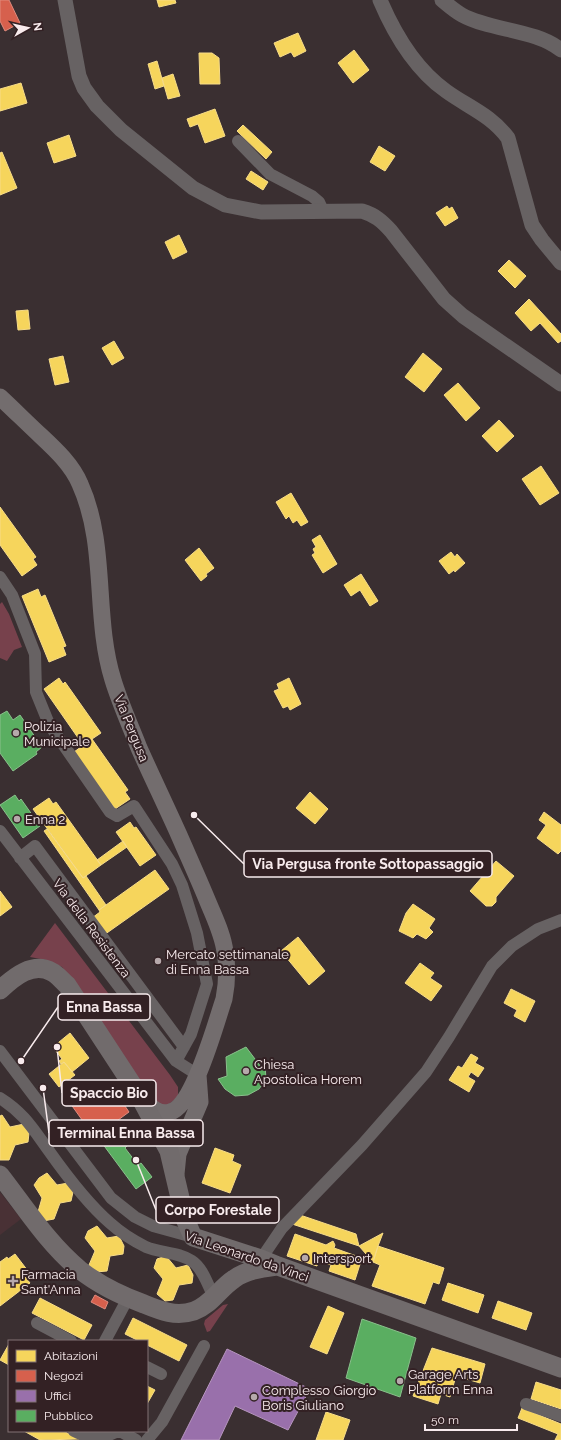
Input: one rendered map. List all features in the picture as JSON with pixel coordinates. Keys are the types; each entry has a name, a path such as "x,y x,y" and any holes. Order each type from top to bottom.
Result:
{"main road":[{"name":"Via Pergusa","path":"0,397 60,454 76,476 88,501 95,529 105,647 112,678 122,708 193,865 220,931 225,951 226,986 224,999 198,1075"},
{"path":"2,986 24,971 35,968 45,969 56,975 66,985 139,1095 169,1151 185,1219 193,1237"},
{"path":"139,1095 158,1112 169,1113 179,1108 198,1075"},
{"path":"176,1177 178,1154 200,1102 198,1075"},
{"path":"0,1175 55,1246 80,1270 96,1281 128,1298 164,1312 173,1314 186,1313 205,1306 234,1278 262,1268 269,1263"},
{"name":"Via Leonardo da Vinci","path":"193,1237 561,1368"},
{"path":"229,1249 235,1258 236,1265 234,1278"}],"street":[{"path":"64,0 79,76 84,88 97,106 121,130 193,188 225,205 261,212 362,211 373,214 391,231 444,299 463,316 561,384"},
{"path":"380,0 403,44 423,70 445,90 484,115 500,128 508,138 532,225 561,263"},
{"path":"442,0 462,15 487,24 542,39 554,44 561,50"},
{"path":"238,141 270,174 312,196 319,202 323,211"},
{"path":"0,577 12,595 35,654 36,692 49,724 110,812 117,816 134,806 172,864 182,885 197,933 207,984 191,1034 176,1061"},
{"name":"Via della Resistenza","path":"0,831 176,1061 198,1075"},
{"path":"20,858 35,846 184,1047"},
{"path":"269,1263 282,1228 362,1145 426,1072 492,966 512,946 538,929 561,920"},
{"name":"Via Leonardo da Vinci","path":"0,1051 111,1198 135,1217 153,1226 193,1237"},
{"path":"0,1098 13,1107 33,1127 49,1152 95,1209 112,1225 146,1247 185,1257 193,1261 214,1297"},
{"path":"106,1340 128,1298"},
{"path":"37,1323 70,1340"},
{"path":"150,1439 162,1422 204,1346"},
{"path":"148,1368 161,1374"},
{"path":"526,1404 561,1416"},
{"path":"77,1432 97,1439 117,1432"},
{"path":"121,1432 136,1440"}],"shaded area":[{"path":"2,602 9,614 22,647 14,650 7,661 0,658 0,604"},
{"path":"55,923 178,1087 178,1097 165,1107 149,1097 62,967 46,960 30,957"},
{"path":"0,1192 21,1219 0,1235"},
{"path":"228,1304 210,1331 207,1332 204,1324 205,1320 223,1305"}],"building: Abitazioni":[{"path":"157,0 175,0 176,3 159,7"},
{"path":"298,33 306,51 294,57 291,52 280,57 274,43"},
{"path":"354,50 369,70 353,83 338,63"},
{"path":"199,53 212,53 219,58 220,84 200,84"},
{"path":"157,61 164,86 155,89 148,64"},
{"path":"173,74 180,96 168,99 162,78"},
{"path":"21,83 27,103 0,111 0,89"},
{"path":"215,109 225,136 205,143 198,124 190,127 187,119"},
{"path":"243,125 272,152 266,159 237,131"},
{"path":"69,135 76,156 54,163 47,143"},
{"path":"379,146 395,156 385,171 370,162"},
{"path":"2,152 17,188 0,195 0,153"},
{"path":"251,171 268,182 263,190 246,179"},
{"path":"447,206 449,209 452,207 458,218 445,226 436,213"},
{"path":"179,235 187,252 173,259 165,242"},
{"path":"509,260 526,276 515,288 498,271"},
{"path":"529,299 561,334 561,341 558,343 540,323 531,331 515,313"},
{"path":"28,310 30,329 18,330 16,311"},
{"path":"114,341 124,358 112,365 102,348"},
{"path":"423,353 442,369 424,392 405,377"},
{"path":"63,356 69,382 55,385 49,359"},
{"path":"458,383 480,408 466,421 444,395"},
{"path":"499,420 514,436 497,452 482,436"},
{"path":"541,466 559,493 540,505 522,479"},
{"path":"291,493 308,522 301,526 297,520 293,523 289,516 286,519 276,502"},
{"path":"0,507 36,557 33,559 37,565 22,576 0,545"},
{"path":"320,535 337,564 323,573 312,555 315,553 313,549 316,547 312,540"},
{"path":"199,548 214,568 206,574 207,576 201,581 185,560"},
{"path":"451,552 455,557 457,554 465,563 455,572 454,570 449,574 439,561"},
{"path":"361,574 378,601 370,606 360,590 351,596 344,585"},
{"path":"38,589 41,597 45,595 66,646 63,647 66,655 49,662 22,596"},
{"path":"59,678 63,684 65,682 101,733 83,745 44,689"},
{"path":"289,678 301,704 290,710 288,706 283,708 274,691 279,689 277,684"},
{"path":"92,739 128,790 125,792 130,799 115,809 74,752"},
{"path":"310,792 328,809 315,824 296,808"},
{"path":"49,798 53,804 56,802 101,865 83,878 33,809"},
{"path":"544,812 561,825 561,851 558,854 537,838 546,825 539,820"},
{"path":"130,822 134,828 136,827 156,855 140,866 116,832"},
{"path":"47,829 83,878 86,876 106,905 99,910 44,831"},
{"path":"123,841 127,847 101,865 97,860"},
{"path":"496,861 514,876 496,897 496,902 492,906 486,906 470,891"},
{"path":"155,870 169,889 104,935 92,918 100,912 99,910"},
{"path":"0,891 12,907 0,916"},
{"path":"413,904 435,919 429,928 433,932 426,939 417,934 413,938 399,931 406,913"},
{"path":"298,937 325,971 309,985 281,951"},
{"path":"420,963 434,973 430,978 442,986 431,1001 405,983"},
{"path":"511,989 535,1001 525,1022 514,1016 517,1010 504,1003"},
{"path":"70,1033 89,1058 72,1072 64,1062 61,1064 59,1061 62,1059 53,1047"},
{"path":"471,1054 478,1058 475,1063 484,1068 478,1077 471,1072 468,1077 475,1081 469,1092 449,1080 458,1066 462,1068"},
{"path":"64,1062 75,1075 59,1087 49,1074"},
{"path":"2,1115 10,1127 24,1124 29,1133 28,1142 15,1145 9,1160 0,1160 0,1116"},
{"path":"215,1148 234,1155 232,1161 241,1165 230,1193 202,1183"},
{"path":"47,1173 57,1185 68,1183 73,1192 71,1201 60,1203 54,1219 43,1221 38,1212 42,1198 34,1185 39,1178"},
{"path":"300,1215 356,1234 359,1246 292,1224"},
{"path":"97,1226 107,1238 119,1236 124,1246 123,1254 110,1256 107,1271 96,1272 89,1265 95,1251 85,1238 88,1231"},
{"path":"383,1233 378,1246 373,1262 359,1246"},
{"path":"295,1234 326,1245 333,1241 335,1245 334,1248 362,1258 355,1280 329,1271 331,1265 318,1261 317,1266 287,1256"},
{"path":"378,1246 444,1268 439,1284 433,1282 425,1304 372,1286 380,1265 373,1262"},
{"path":"15,1254 28,1271 23,1274 30,1283 0,1306 0,1262"},
{"path":"166,1256 176,1268 188,1265 193,1275 192,1283 179,1285 173,1300 165,1301 157,1294 163,1279 154,1268 157,1259"},
{"path":"448,1283 484,1295 478,1313 442,1300"},
{"path":"40,1298 92,1325 84,1340 32,1313"},
{"path":"498,1301 532,1313 526,1330 492,1318"},
{"path":"328,1306 344,1313 327,1354 310,1347"},
{"path":"133,1318 187,1345 179,1361 148,1346 148,1340 137,1340 125,1334"},
{"path":"8,1346 8,1364 0,1360"},
{"path":"432,1348 485,1364 480,1383 456,1376 450,1397 441,1394 438,1404 413,1396"},
{"path":"536,1382 561,1390 561,1409 531,1399"},
{"path":"148,1386 155,1390 148,1402"},
{"path":"522,1408 561,1424 561,1440 555,1440 558,1434 518,1418"},
{"path":"326,1412 350,1420 343,1440 316,1440"},
{"path":"26,1432 65,1432 79,1439 40,1440"}],"building: Negozi":[{"path":"0,0 9,0 20,23 5,31 0,21"},
{"path":"110,1084 129,1112 114,1123 120,1131 100,1145 70,1103 88,1090 93,1097"},
{"path":"95,1295 108,1302 105,1309 91,1302"}],"building: Uffici":[{"name":"Complesso Giorgio Boris Giuliano","path":"227,1349 310,1389 288,1430 235,1406 219,1440 181,1440"}],"building: Pubblico":[{"name":"Polizia Municipale","path":"7,711 13,720 20,715 42,747 36,752 37,754 13,771 0,753 0,715"},
{"path":"15,795 19,801 21,799 40,826 23,838 0,805"},
{"name":"Chiesa Apostolica Horem","path":"246,1047 261,1067 265,1065 266,1079 259,1089 248,1095 235,1096 225,1089 218,1079 227,1076 226,1057"},
{"path":"118,1132 128,1145 125,1148 138,1165 141,1163 152,1177 136,1189 102,1143"},
{"path":"362,1319 416,1338 400,1397 346,1378"}],"place":[{"name":"Polizia Municipale","path":"16,733"},
{"name":"Via Pergusa fronte Sottopassaggio","path":"194,815"},
{"name":"Enna 2","path":"17,819"},
{"name":"Mercato settimanale di Enna Bassa","path":"158,961"},
{"name":"Spaccio Bio","path":"57,1047"},
{"name":"Enna Bassa","path":"21,1061"},
{"name":"Chiesa Apostolica Horem","path":"246,1071"},
{"name":"Terminal Enna Bassa","path":"43,1088"},
{"name":"Corpo Forestale","path":"136,1160"},
{"name":"Intersport","path":"305,1258"},
{"name":"Farmacia Sant'Anna","path":"13,1281"},
{"name":"Garage Arts Platform Enna","path":"400,1381"},
{"name":"Complesso Giorgio Boris Giuliano","path":"254,1397"}]}
